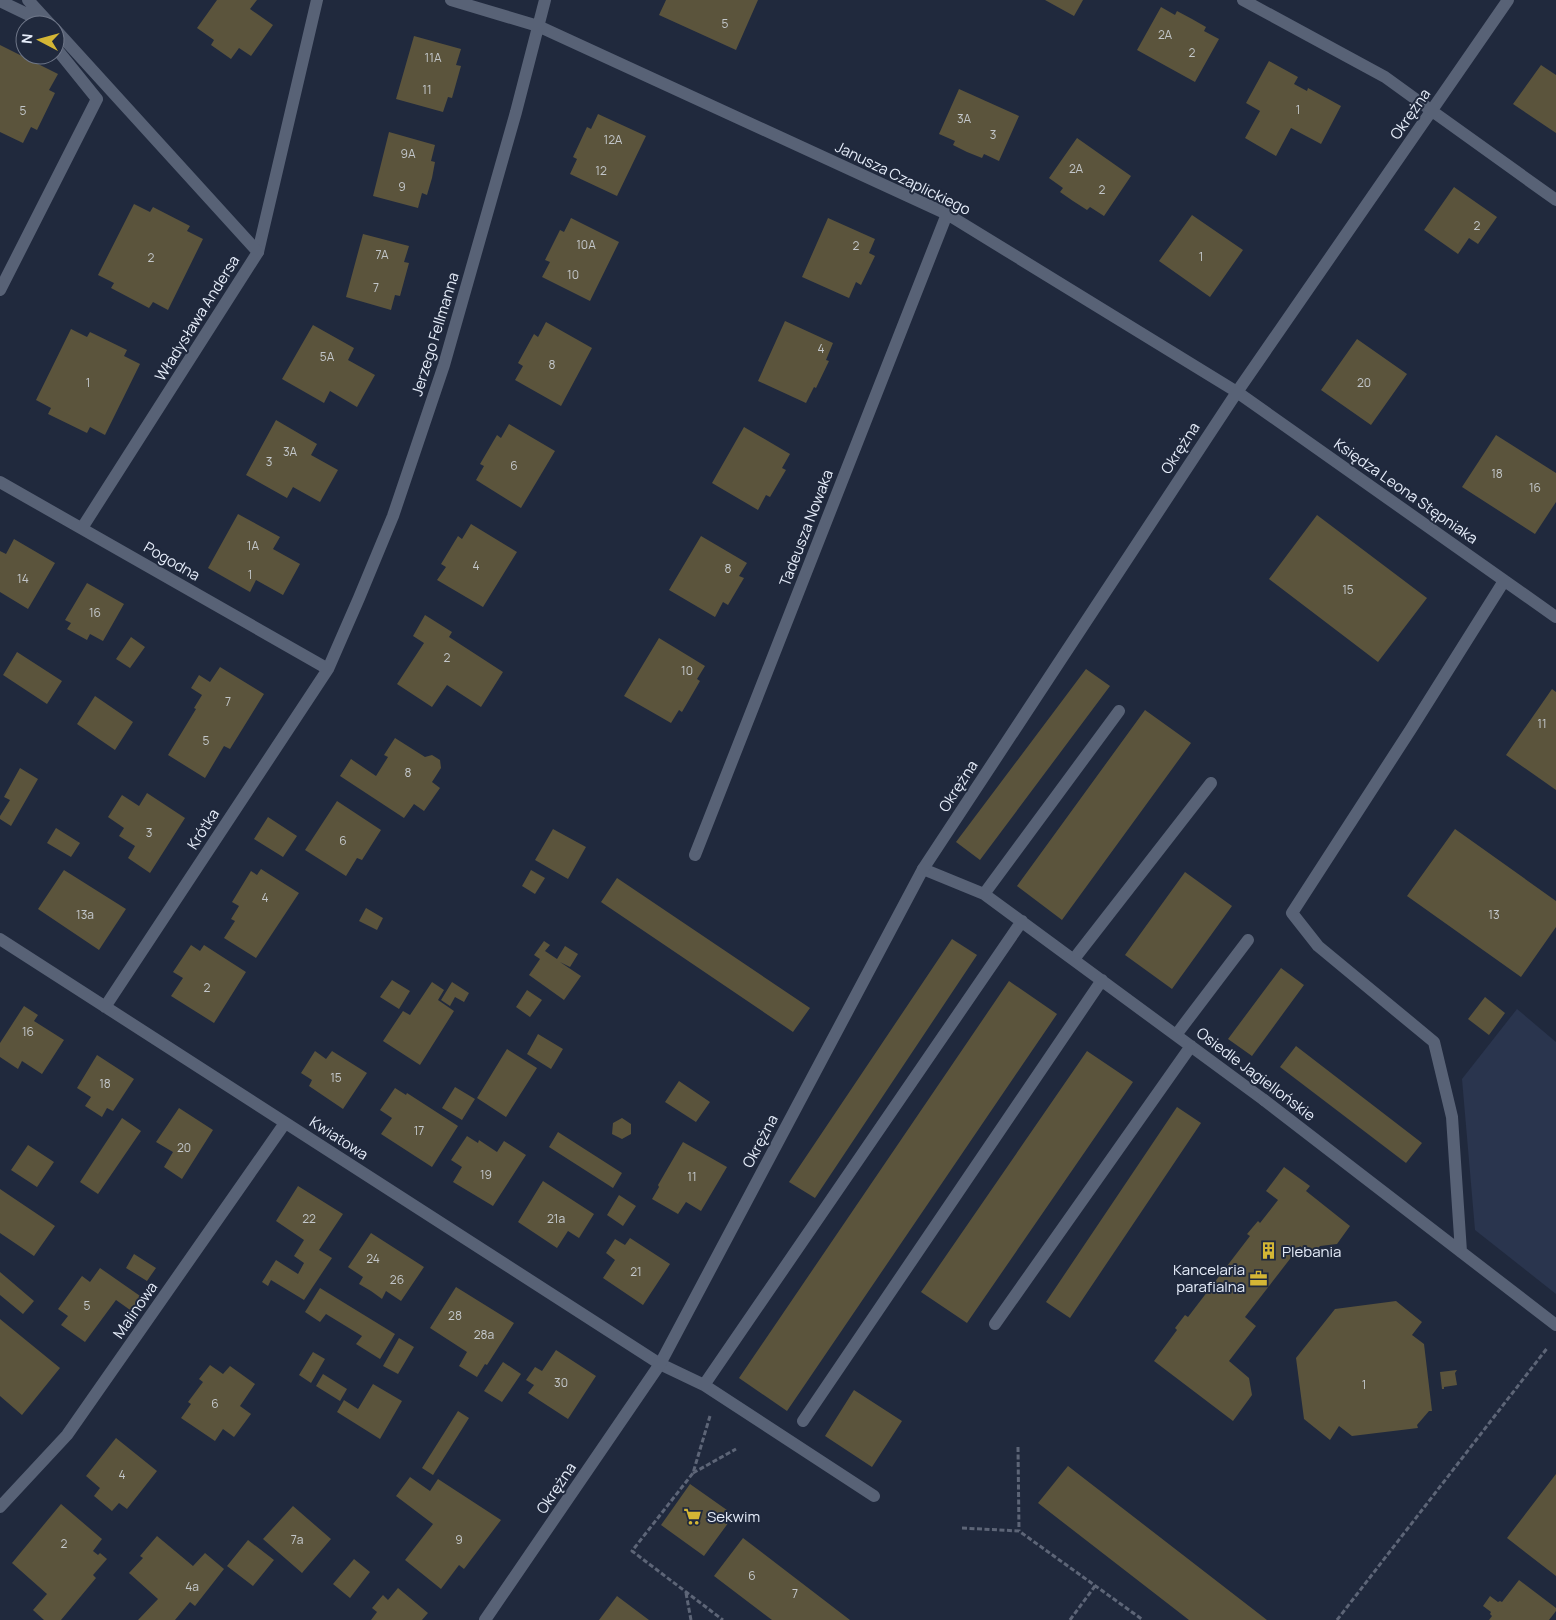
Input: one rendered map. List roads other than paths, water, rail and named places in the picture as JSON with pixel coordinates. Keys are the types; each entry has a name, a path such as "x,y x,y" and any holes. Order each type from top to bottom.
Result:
{"street":[{"path":"28,0 42,15"},
{"path":"258,252 317,0"},
{"name":"Janusza Czaplickiego","path":"451,0 538,26 947,214 1236,392"},
{"name":"Jerzego Fellmanna","path":"328,668 393,516 444,365 516,112 545,0"},
{"path":"1243,0 1385,77 1556,200"},
{"name":"Okrężna","path":"485,1620 660,1364 923,869 1236,392 1508,0"},
{"path":"0,1 29,15"},
{"name":"Władysława Andersa","path":"65,40 258,252 82,528"},
{"path":"0,290 97,99 65,60"},
{"name":"Tadeusza Nowaka","path":"695,855 947,214"},
{"name":"Księdza Leona Stępniaka","path":"1236,392 1556,617"},
{"name":"Pogodna","path":"0,482 328,668"},
{"path":"1462,1252 1452,1118 1434,1042 1318,946 1292,913 1504,581"},
{"name":"Krótka","path":"105,1007 328,668"},
{"path":"984,894 1120,710"},
{"path":"1074,959 1210,783"},
{"name":"Osiedle Jagiellońskie","path":"923,869 984,894 1022,921 1264,1100 1556,1325"},
{"path":"704,1385 1022,921"},
{"name":"Kwiatowa","path":"0,940 660,1364 704,1385 874,1496"},
{"path":"1176,1035 1248,940"},
{"path":"803,1421 1102,980"},
{"path":"995,1324 1191,1046"},
{"name":"Malinowa","path":"0,1507 67,1435 285,1123"}],"place":[{"name":"Plebania","path":"1268,1251"},
{"name":"Kancelaria parafialna","path":"1259,1278"},
{"name":"Sekwim","path":"693,1516"}]}
